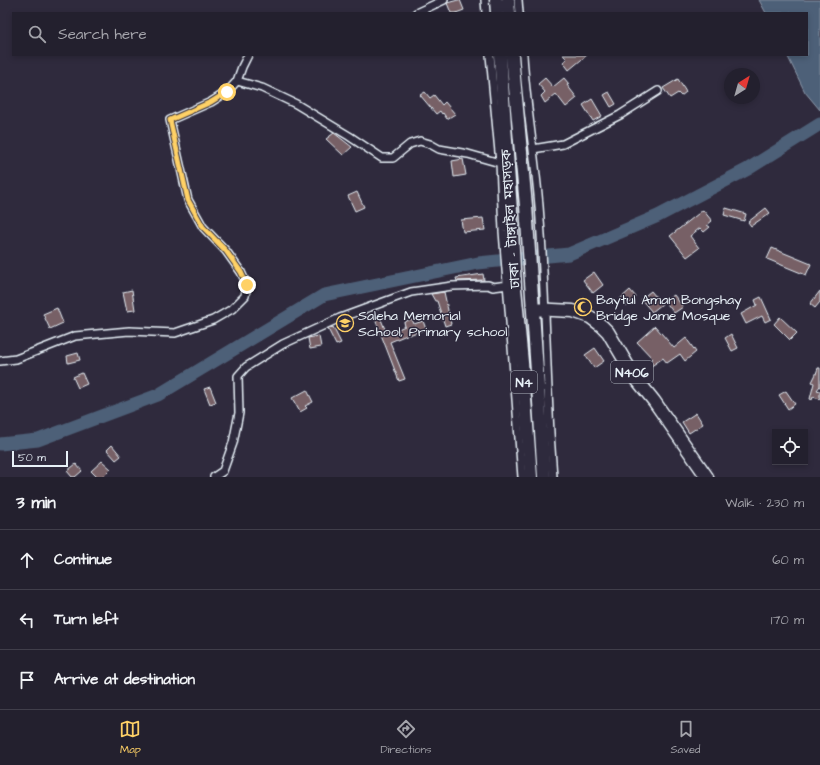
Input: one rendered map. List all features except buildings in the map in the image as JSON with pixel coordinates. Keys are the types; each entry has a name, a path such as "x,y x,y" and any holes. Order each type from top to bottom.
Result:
{"highway":[{"path":"496,0 497,12"},
{"path":"508,0 509,12"},
{"name":"ঢাকা - টাঙ্গাইল মহাসড়ক","path":"500,56 511,211 511,286"},
{"name":"ঢাকা - টাঙ্গাইল মহাসড়ক","path":"512,56 526,206 531,289 538,309 546,431 544,477"},
{"name":"N4","path":"511,286 523,373 531,477"},
{"name":"N406","path":"538,309 573,311 590,318 602,326 608,332 634,376 654,401 707,477"}],"street":[{"path":"418,12 444,0"},
{"path":"485,0 486,12"},
{"path":"518,0 519,12"},
{"path":"0,362 16,359 75,336 129,331 175,333 213,320 232,309 245,296 247,285 241,272 226,251 203,227 188,200 170,120 211,102 227,92 237,81 248,56"},
{"path":"490,56 500,163 503,231 511,286 522,477"},
{"path":"523,56 526,100 539,207 542,271 538,309"},
{"path":"237,81 262,88 296,104 350,136 382,158 393,158 410,144 420,141 439,148 500,163"},
{"path":"533,149 563,144 620,115 658,91"},
{"path":"214,477 223,471 233,443 240,413 238,376 246,367 283,344 333,321 411,292 452,286 488,284 493,287 511,286"},
{"path":"546,431 553,477"}],"water":[{"path":"759,0 820,0 820,110 805,92 787,56 808,56 808,12 765,12"}],"waterway":[{"path":"0,444 38,440 158,395 324,295 478,263 569,254 658,216 748,169 820,124"}],"place":[{"name":"Baytul Aman Bongshay Bridge Jame Mosque","path":"583,307"},
{"name":"Saleha Memorial School, Primary school","path":"345,323"}],"route":[{"path":"227,92 211,102 170,120 188,200 203,227 226,251 241,272 247,285"}]}
